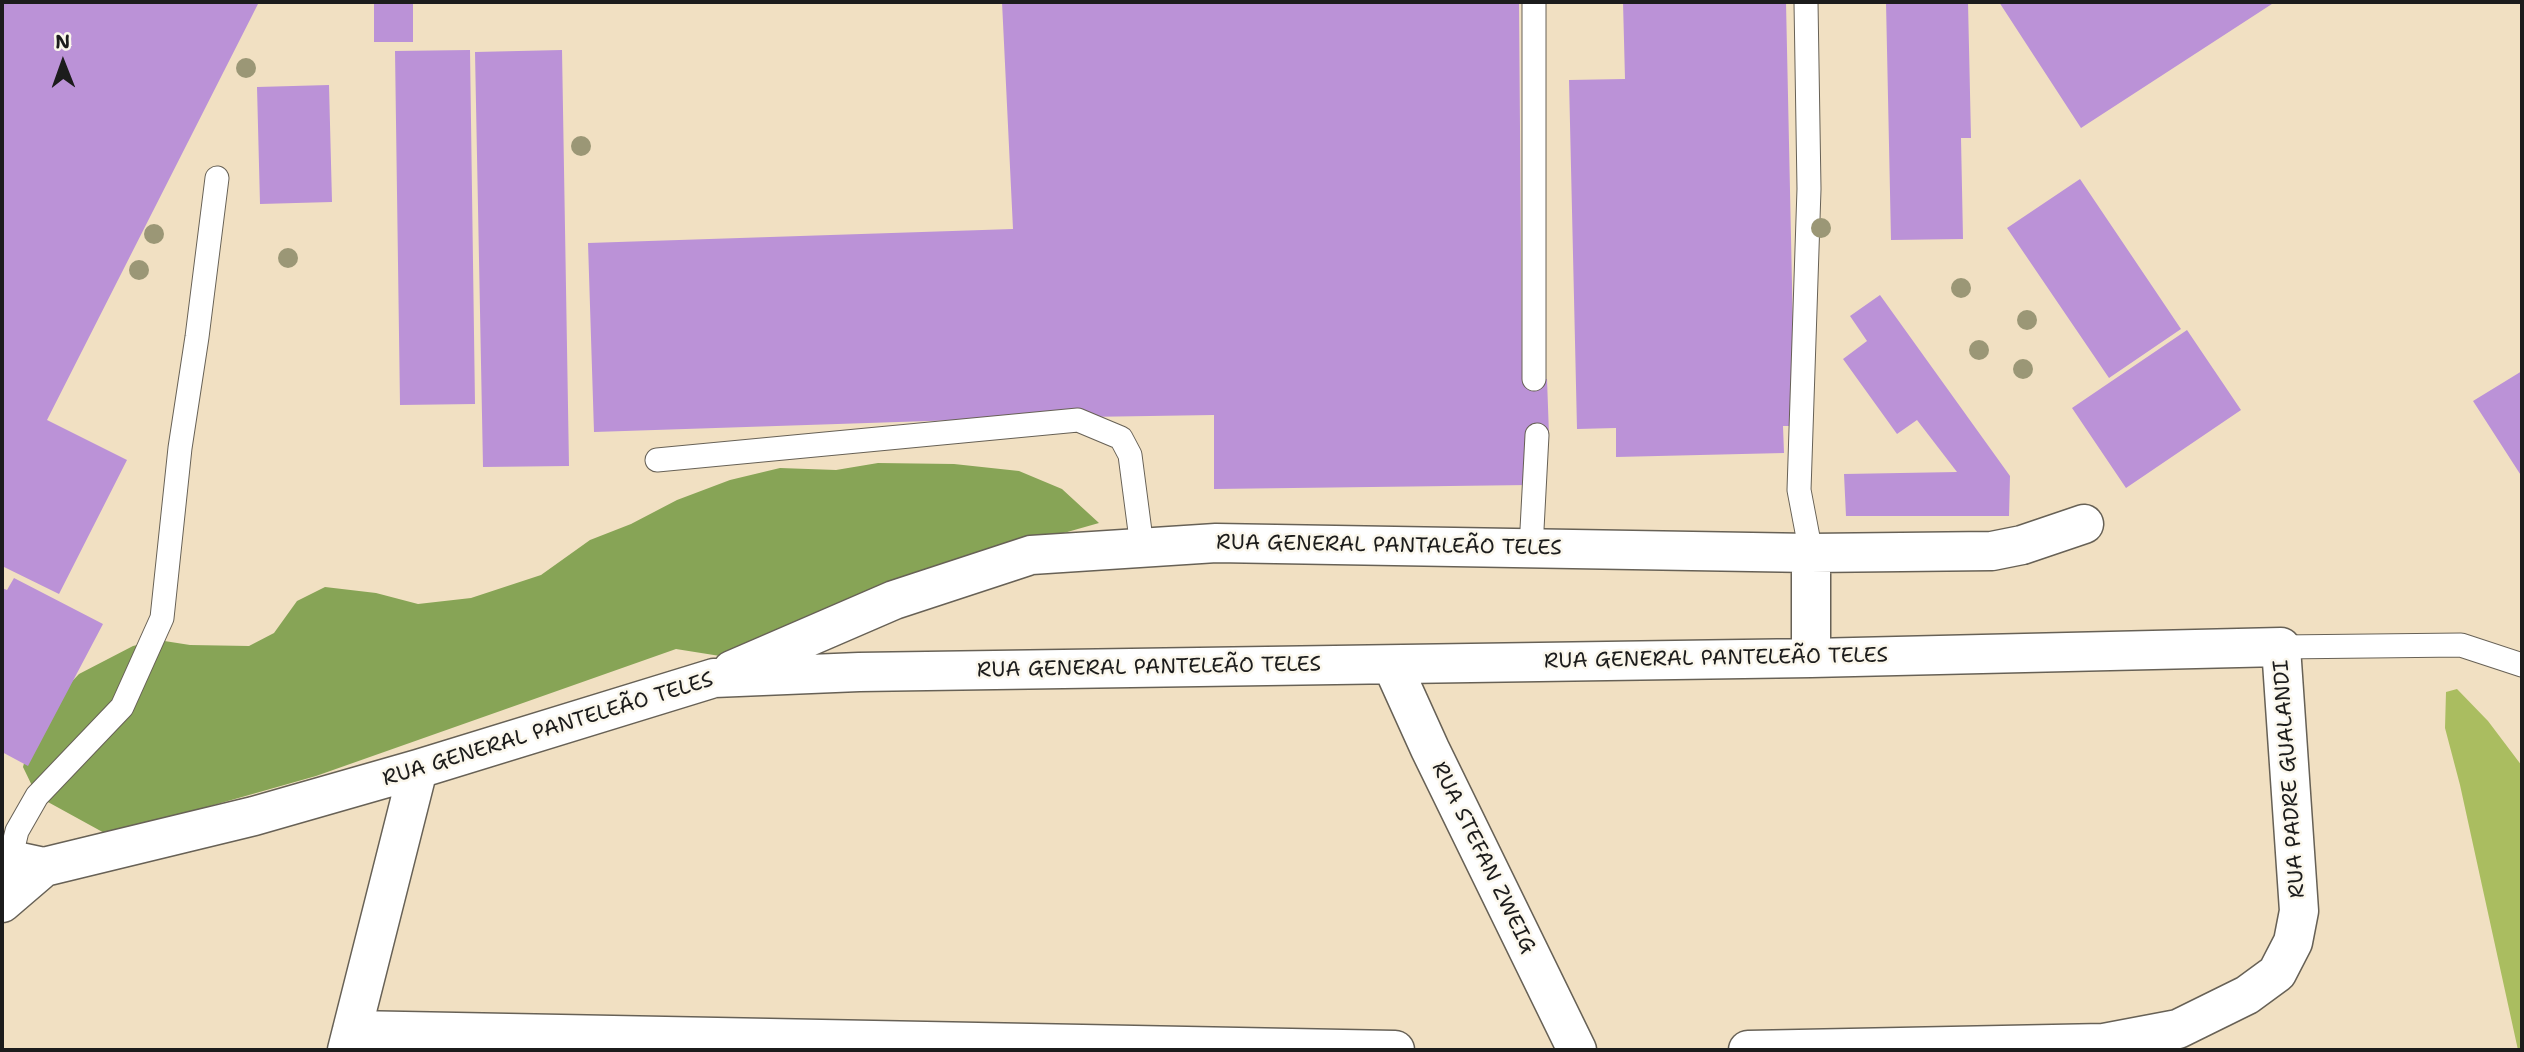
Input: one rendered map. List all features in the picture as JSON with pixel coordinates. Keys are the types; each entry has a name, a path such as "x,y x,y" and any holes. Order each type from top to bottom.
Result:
{"street":[{"name":"RUA GENERAL PANTALEÃO TELES","path":"714,678 894,600 1031,555 1216,543 1811,553 1992,551 2022,545 2084,524"},
{"path":"1811,553 1811,658"},
{"name":"RUA GENERAL PANTELEÃO TELES","path":"14,877 254,816 418,769 714,678 859,672 1811,658 2281,647"},
{"name":"RUA PADRE GUALANDI","path":"1748,1050 2104,1043 2178,1028 2247,995 2277,973 2293,942 2299,911 2281,647"},
{"name":"RUA STEFAN ZWEIG","path":"1392,664 1577,1050"},
{"path":"418,769 350,1040 1395,1050"}],"lane":[{"path":"1534,2 1534,379"},
{"path":"1805,2 1809,189 1799,490 1811,553"},
{"path":"14,877 18,831 37,796 122,707 162,618 180,448 217,178"},
{"path":"657,460 1078,420 1121,438 1130,455 1142,547"},
{"path":"1531,548 1537,435"},
{"path":"2281,647 2461,645 2522,665"}],"green space":[{"path":"878,463 954,464 1019,471 1062,489 1099,523 965,561 720,656 676,649 316,776 108,835 37,796 23,767 30,740 48,707 79,674 133,646 158,640 190,645 249,646 274,633 297,601 325,587 376,593 418,604 471,598 541,575 590,540 631,524 677,500 730,480 780,468 836,470"},
{"path":"2457,689 2488,721 2522,766 2522,1050 2518,1050 2445,728 2446,692"}],"building":[{"path":"2,2 259,2 47,420 127,460 59,594 2,566"},
{"path":"374,2 413,2 413,42 374,42"},
{"path":"1002,2 1519,2 1522,379 1547,379 1549,435 1530,435 1529,485 1214,489 1214,415 1020,418 594,432 588,243 1013,229"},
{"path":"1623,2 1786,2 1795,426 1783,426 1784,453 1616,457 1616,428 1577,429 1569,80 1625,79"},
{"path":"1886,2 1968,2 1971,138 1961,138 1963,239 1891,240"},
{"path":"1999,2 2275,2 2081,128"},
{"path":"470,50 475,404 400,405 395,51"},
{"path":"562,50 569,466 483,467 475,52"},
{"path":"329,85 332,202 260,204 257,87"},
{"path":"2080,179 2181,329 2109,378 2007,228"},
{"path":"1880,295 2010,476 2009,516 1846,516 1844,474 1957,472 1917,420 1897,434 1843,359 1867,341 1850,316"},
{"path":"2187,330 2241,410 2126,488 2072,408"},
{"path":"2522,371 2522,477 2473,401"},
{"path":"14,578 103,624 28,766 2,752 2,588 7,590"}]}
